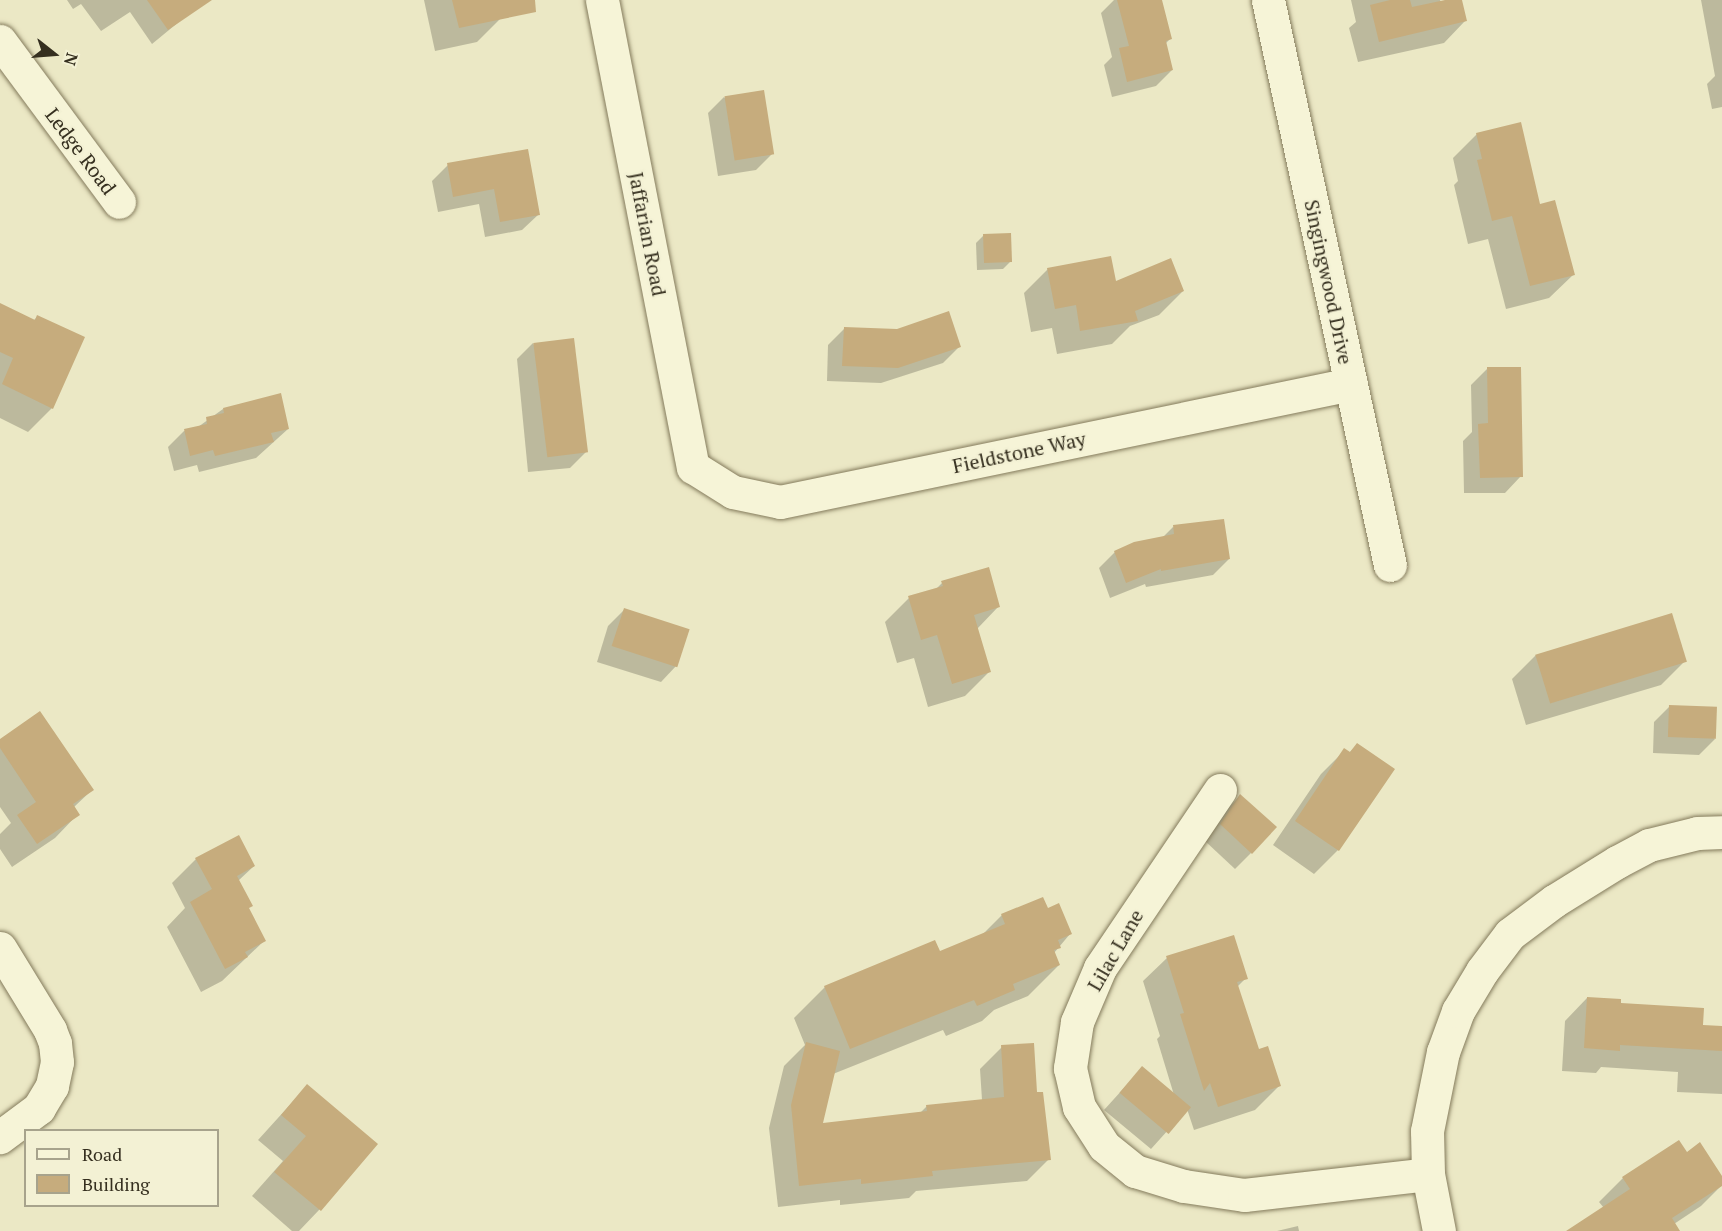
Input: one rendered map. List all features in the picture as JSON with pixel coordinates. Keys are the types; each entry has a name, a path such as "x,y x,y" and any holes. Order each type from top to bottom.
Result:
{"street":[{"name":"Jaffarian Road","path":"602,0 693,467"},
{"name":"Singingwood Drive","path":"1269,0 1390,565"},
{"name":"Ledge Road","path":"0,41 119,202"},
{"name":"Fieldstone Way","path":"693,467 733,492 780,502 1351,384"},
{"name":"Lilac Lane","path":"1220,790 1100,968 1077,1022 1071,1068 1079,1107 1104,1146 1135,1171 1184,1186 1244,1195 1428,1174"},
{"path":"1439,1231 1428,1174 1427,1131 1443,1052 1458,1011 1482,971 1510,934 1596,875 1649,845 1697,834 1722,832"},
{"path":"0,948 45,1020 55,1043 56,1075 48,1097 29,1118 0,1137"}],"building":[{"path":"147,0 212,0 168,30"},
{"path":"452,0 535,0 536,12 459,28"},
{"path":"1117,0 1162,0 1172,39 1166,41 1173,70 1127,82 1119,48 1129,46"},
{"path":"1390,0 1410,0 1412,7 1445,0 1462,0 1467,21 1379,42 1370,5"},
{"path":"764,90 774,154 735,160 724,96"},
{"path":"1521,122 1540,204 1555,200 1575,275 1530,286 1512,216 1492,221 1477,160 1482,159 1476,133"},
{"path":"528,149 540,215 500,222 494,189 453,197 447,163"},
{"path":"1011,233 1012,262 984,263 983,234"},
{"path":"1111,256 1116,281 1171,258 1184,291 1135,311 1138,321 1080,331 1076,305 1055,309 1047,268"},
{"path":"0,303 35,320 37,315 85,337 53,409 2,384 13,358 0,352"},
{"path":"949,311 961,347 898,368 842,366 844,327 897,329"},
{"path":"574,338 588,452 547,457 533,343"},
{"path":"1487,367 1521,367 1523,477 1480,478 1478,424 1488,423"},
{"path":"281,393 289,429 271,433 274,442 215,456 213,450 190,456 184,429 207,424 206,417 224,413 223,408"},
{"path":"1224,519 1230,559 1161,571 1161,569 1126,583 1114,551 1134,542 1174,534 1173,525"},
{"path":"989,567 1000,607 974,615 991,672 952,684 937,635 921,640 908,596 943,586 941,581"},
{"path":"624,608 690,629 677,667 612,646"},
{"path":"1672,613 1687,662 1550,704 1535,655"},
{"path":"1669,705 1717,707 1716,739 1668,737"},
{"path":"40,711 94,790 73,804 80,815 37,844 17,815 36,802 0,748 0,739"},
{"path":"1357,743 1395,769 1339,851 1295,821 1344,748 1350,752"},
{"path":"1240,794 1277,827 1252,854 1220,824"},
{"path":"239,835 255,866 237,876 253,906 249,908 266,941 245,952 248,957 225,969 190,902 212,889 195,858"},
{"path":"1043,897 1048,908 1059,903 1072,934 1058,940 1061,948 1054,950 1060,965 1013,984 1015,990 977,1006 974,1000 850,1049 824,986 935,940 940,951 1005,924 1001,914"},
{"path":"1234,935 1248,979 1237,982 1259,1049 1268,1046 1281,1086 1218,1107 1210,1083 1204,1091 1180,1014 1184,1013 1166,956"},
{"path":"1587,997 1621,999 1621,1003 1704,1008 1703,1025 1722,1026 1722,1051 1620,1045 1620,1051 1584,1048"},
{"path":"806,1042 840,1051 823,1123 927,1111 926,1105 1004,1097 1001,1045 1034,1043 1037,1092 1043,1092 1051,1160 932,1171 933,1176 861,1184 861,1179 799,1186 791,1105"},
{"path":"1142,1066 1191,1107 1169,1134 1120,1093"},
{"path":"307,1084 378,1144 321,1211 274,1172 306,1136 281,1115"},
{"path":"1679,1140 1687,1152 1700,1142 1722,1176 1722,1186 1672,1218 1680,1231 1566,1231 1630,1189 1622,1177"}]}
